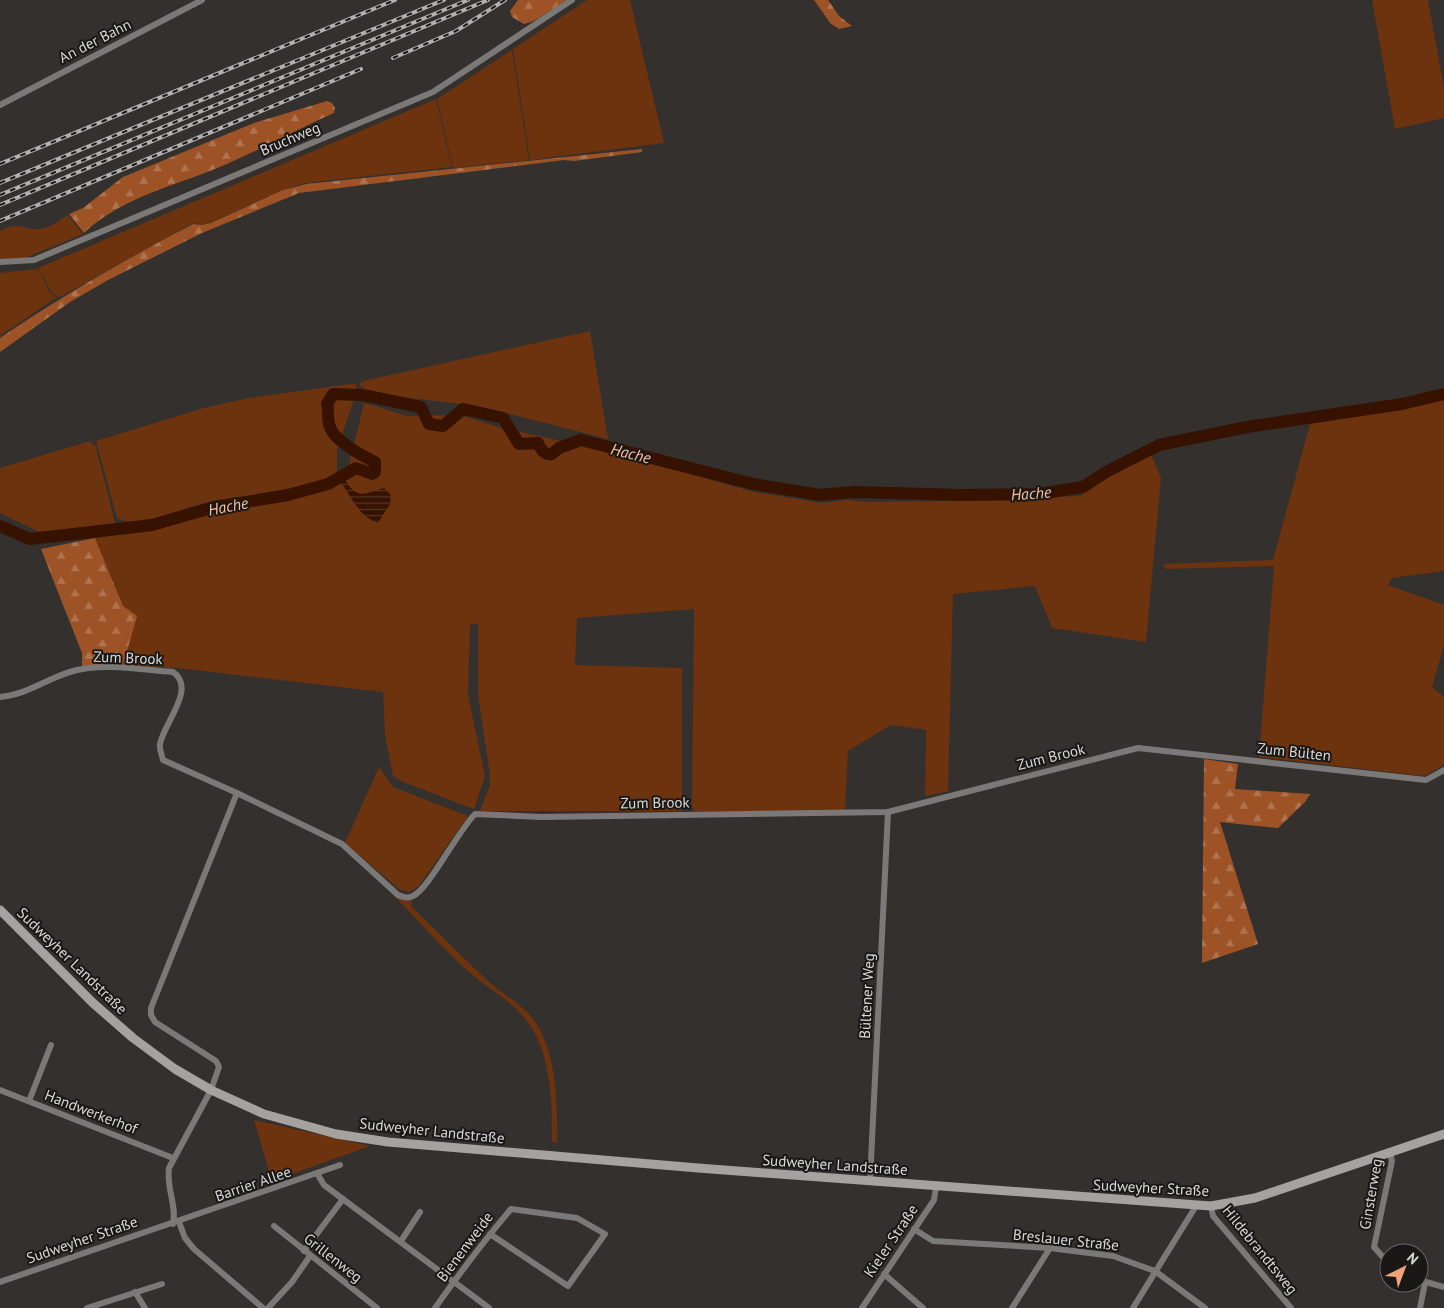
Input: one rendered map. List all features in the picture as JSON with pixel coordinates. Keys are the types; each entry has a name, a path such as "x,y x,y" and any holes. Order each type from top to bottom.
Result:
{"main road":[{"name":"Sudweyher Landstraße","path":"0,910 113,1021 175,1069 211,1090 264,1114 299,1124 388,1142 936,1187"},
{"name":"Sudweyher Straße","path":"936,1187 1211,1206 1255,1198 1444,1134"}],"street":[{"name":"An der Bahn","path":"0,105 202,0"},
{"name":"Bruchweg","path":"0,262 34,260 432,92 572,0"},
{"name":"Zum Brook","path":"0,697 38,686 75,670 97,667 173,672 180,677 183,683 182,693 159,746 163,760 237,793 342,844 398,895 407,898 414,896 425,886 466,823 475,814 542,817 888,812 1138,748"},
{"name":"Zum Bülten","path":"1138,748 1426,780 1444,770"},
{"path":"237,793 151,1008 151,1015 155,1022 216,1061 219,1067 211,1090 173,1158 167,1180 176,1223 194,1249 263,1308"},
{"name":"Bültener Weg","path":"870,1181 888,812"},
{"path":"29,1101 51,1045"},
{"name":"Handwerkerhof","path":"0,1090 173,1158"},
{"name":"Ginsterweg","path":"1379,1253 1374,1247 1392,1161 1390,1152"},
{"name":"Barrier Allee","path":"176,1223 318,1175 340,1165"},
{"path":"318,1175 324,1185 489,1308"},
{"name":"Kieler Straße","path":"862,1308 934,1200 936,1187"},
{"path":"304,1251 343,1199"},
{"path":"1133,1308 1196,1206"},
{"name":"Hildebrandtsweg","path":"1211,1206 1213,1216 1291,1308"},
{"name":"Bienenweide","path":"435,1308 490,1234 511,1209 577,1218 605,1234 568,1286 490,1234"},
{"path":"401,1241 420,1212"},
{"name":"Sudweyher Straße","path":"0,1282 176,1223"},
{"name":"Grillenweg","path":"274,1226 377,1308"},
{"name":"Breslauer Straße","path":"914,1229 933,1241 1050,1248 1113,1256 1156,1271 1205,1308"},
{"path":"1012,1308 1050,1248"},
{"path":"268,1308 292,1282 310,1256"},
{"path":"884,1274 923,1308"},
{"path":"87,1308 162,1284"},
{"path":"1429,1284 1444,1287"},
{"path":"135,1292 145,1308"},
{"path":"1420,1308 1421,1293"}],"shaded area":[{"path":"587,0 630,0 664,143 530,160 513,49"},
{"path":"1372,0 1428,0 1444,88 1444,118 1395,129"},
{"path":"512,50 529,160 453,168 437,99"},
{"path":"436,99 452,167 304,183 283,190 210,223 202,225 193,223 60,297 52,293 38,268"},
{"path":"68,215 83,234 25,258 0,259 0,231 13,226 34,229 43,228 54,224"},
{"path":"38,269 50,293 57,297 0,336 0,273"},
{"path":"590,331 608,439 478,406 376,394 365,391 359,384 363,381"},
{"path":"356,384 357,390 337,450 337,472 329,479 316,485 282,493 207,502 136,522 117,518 96,441 204,408 249,398"},
{"path":"1444,397 1444,571 1392,578 1388,585 1444,605 1444,645 1432,687 1444,697 1444,765 1424,776 1259,757 1274,566 1165,569 1164,564 1273,560 1310,424"},
{"path":"364,403 408,416 460,415 498,427 608,451 754,492 822,503 847,500 868,502 960,501 1080,496 1108,476 1151,454 1161,478 1146,642 1052,628 1035,586 953,594 948,791 925,796 926,730 891,725 848,751 845,811 694,811 692,808 694,609 577,618 575,665 682,668 682,811 480,811 490,785 490,775 478,695 478,623 470,625 468,695 485,776 474,809 403,782 393,776 385,735 383,692 178,668 123,665 123,606 95,538 152,531 214,512 289,500 327,488 346,477"},
{"path":"90,441 96,447 115,523 44,534 0,513 0,468"},
{"path":"342,475 352,489 360,494 384,488 391,495 390,504 378,523 360,511 340,481 328,484"},
{"path":"379,767 393,787 468,816 419,886 409,892 399,889 345,843"},
{"path":"393,895 402,900 412,901 411,906 488,981 524,1009 538,1027 545,1042 554,1076 557,1143 552,1142 548,1073 538,1040 530,1025 513,1006 458,962"},
{"path":"254,1120 370,1146 272,1181"}],"green space":[{"path":"518,0 567,0 534,21 524,24 512,17 510,11"},
{"path":"814,0 828,0 839,16 852,26 839,29 831,24"},
{"path":"327,101 332,103 335,108 334,113 227,164 134,200 99,220 84,233 69,214 83,208 123,177 254,123"},
{"path":"642,149 642,152 574,161 564,160 299,193 202,233 108,280 70,302 0,352 0,338 47,307 119,264 193,224 211,223 283,190 306,184"},
{"path":"95,538 123,606 137,616 123,665 82,666 82,653 41,549"},
{"path":"1204,759 1238,764 1235,789 1310,794 1305,802 1278,828 1220,822 1258,944 1202,963"}],"waterway":[{"name":"Hache","path":"0,526 30,539 152,525 215,507 288,495 328,484 356,468 372,474 375,472 375,462 341,441 331,430 328,421 327,404 333,394 363,395 421,407 429,424 443,426 463,409 503,418 519,444 538,443 547,454 552,454 559,448 581,440 753,484 820,495 853,492 963,495 1038,494 1083,487 1106,472 1159,445 1247,427 1402,404 1444,394"}],"railway":[{"path":"0,164 395,0"},
{"path":"0,183 444,0"},
{"path":"0,195 468,0"},
{"path":"0,205 488,0"},
{"path":"393,58 456,31 505,0"},
{"path":"0,221 361,69"}]}
